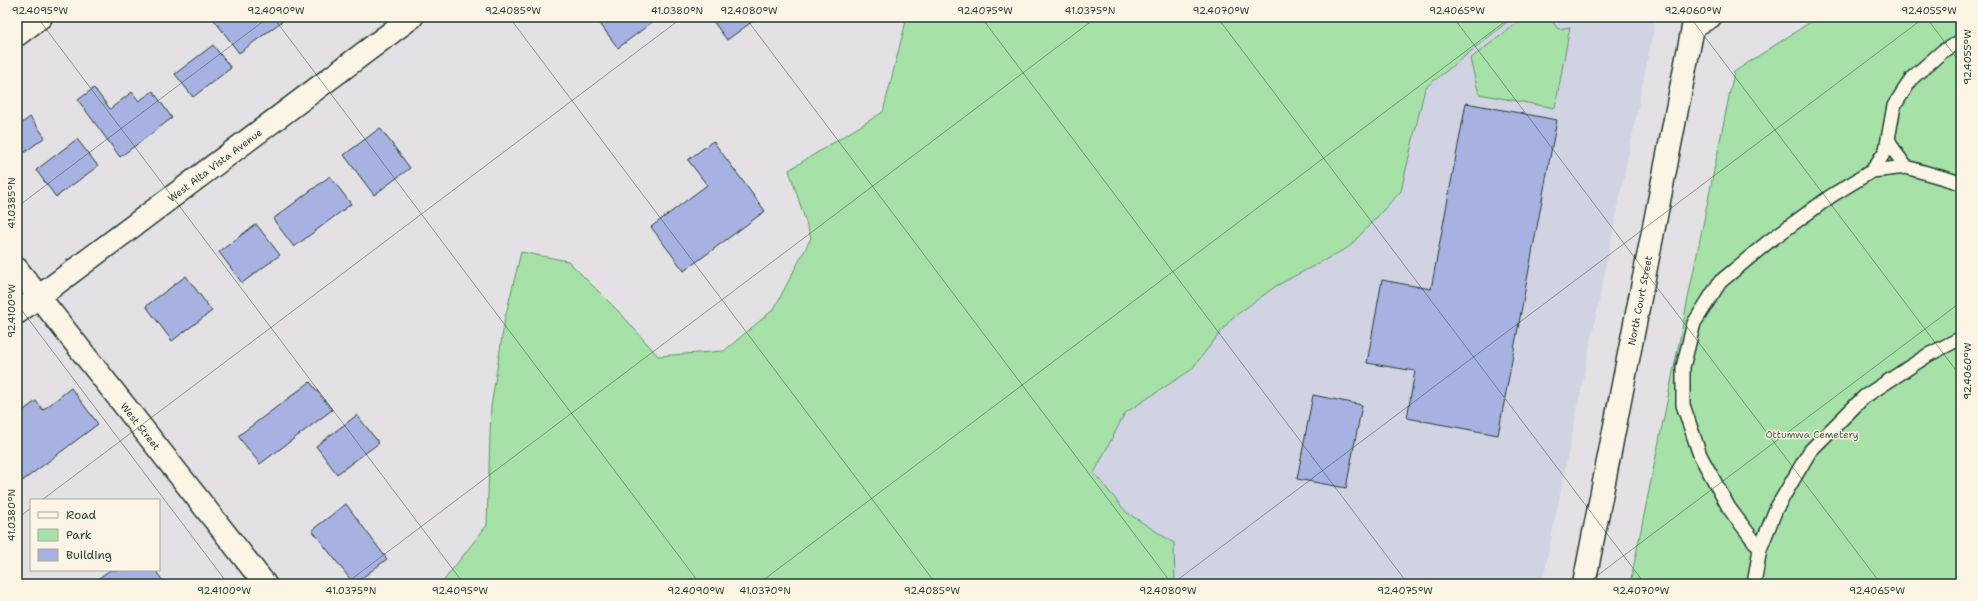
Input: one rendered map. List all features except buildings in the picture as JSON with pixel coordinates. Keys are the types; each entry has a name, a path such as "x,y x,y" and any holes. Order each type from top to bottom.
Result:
{"street":[{"path":"17,35 41,17"},
{"name":"West Alta Vista Avenue","path":"17,313 412,17"},
{"name":"North Court Street","path":"1584,584 1700,20"},
{"name":"West Street","path":"17,269 265,584"}],"lane":[{"path":"1760,548 1729,508 1700,455 1683,405 1682,367 1694,323 1720,282 1768,242 1831,196 1872,171 1886,150 1894,106 1912,78 1943,51 1961,41"},
{"path":"1888,139 1906,168"},
{"path":"1872,171 1906,168 1961,183"},
{"path":"1754,584 1760,548 1776,509 1810,452 1864,397 1928,355 1961,338"}],"shaded area":[{"path":"1513,17 1656,17 1542,584 1175,584 1174,543 1126,512 1094,473 1125,413 1191,370 1231,319 1276,286 1349,247 1401,191 1425,88"}],"green space":[{"path":"907,17 1509,17 1511,19 1425,88 1401,191 1349,247 1276,286 1231,319 1191,370 1125,413 1094,473 1126,512 1174,543 1175,584 441,584 487,525 491,407 505,318 521,252 568,261 622,315 658,356 724,351 774,309 811,238 789,170 883,112"},
{"path":"1525,17 1549,17 1558,29 1570,27 1555,108 1479,94 1470,59"},
{"name":"Ottumwa Cemetery","path":"1818,17 1961,17 1961,584 1630,584 1734,72"}]}
